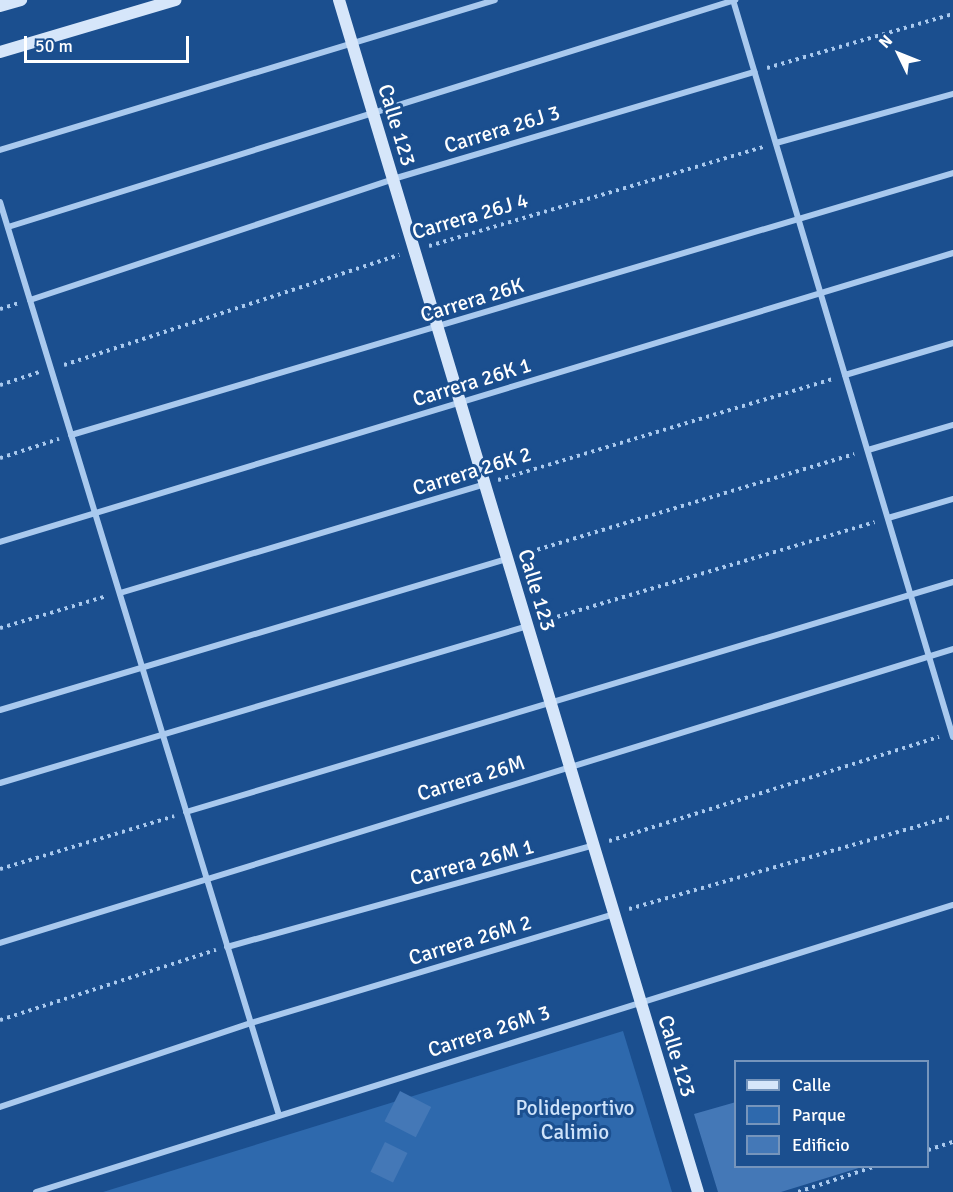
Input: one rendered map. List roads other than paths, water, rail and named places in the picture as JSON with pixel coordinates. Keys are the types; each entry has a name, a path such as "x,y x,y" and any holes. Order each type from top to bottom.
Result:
{"street":[{"path":"0,6 21,0"},
{"path":"0,52 175,0"},
{"path":"0,150 495,0"},
{"path":"8,227 734,0 953,734"},
{"name":"Calle 123","path":"339,1 698,1192"},
{"name":"Carrera 26J 3","path":"30,300 393,179 755,72"},
{"path":"776,143 953,94"},
{"name":"Carrera 26K","path":"71,435 953,173"},
{"path":"0,202 279,1115"},
{"name":"Carrera 26K 1","path":"0,542 953,253"},
{"path":"845,375 953,343"},
{"path":"868,450 953,425"},
{"name":"Carrera 26K 2","path":"120,593 485,484"},
{"path":"888,518 953,499"},
{"path":"0,710 507,559"},
{"path":"186,812 953,582"},
{"path":"0,783 528,626"},
{"name":"Carrera 26M","path":"0,943 206,877 953,649"},
{"name":"Carrera 26M 1","path":"227,947 594,845"},
{"name":"Carrera 26M 3","path":"36,1192 640,999 953,905"},
{"name":"Carrera 26M 2","path":"0,1107 251,1023 614,914"}],"park label":[{"name":"Polideportivo Calimio","path":"575,1120"}]}
